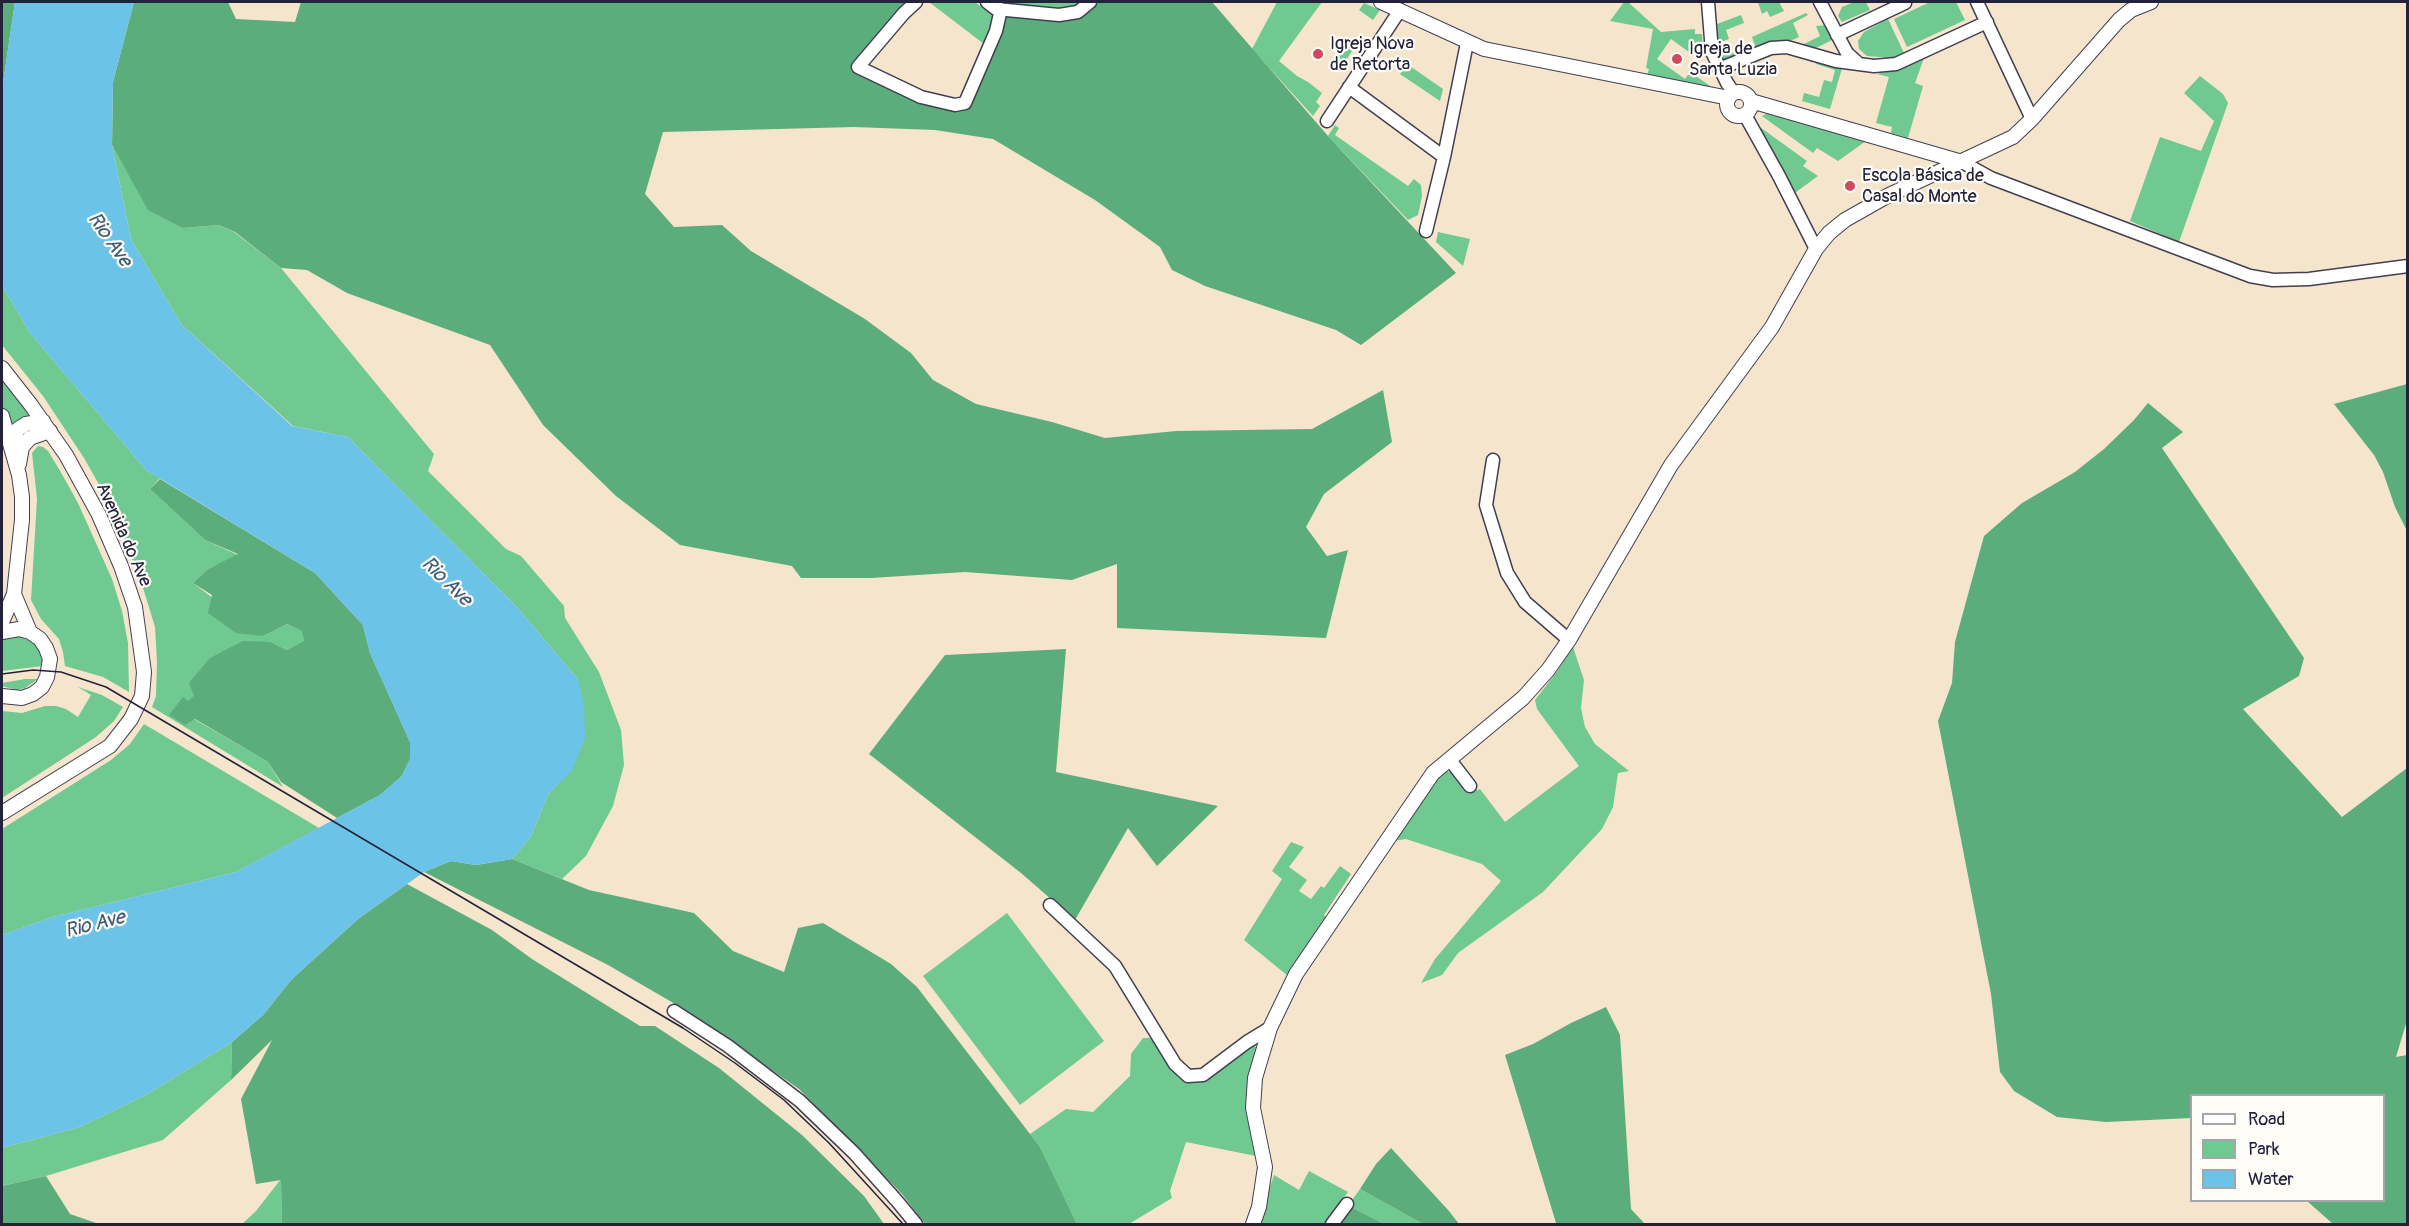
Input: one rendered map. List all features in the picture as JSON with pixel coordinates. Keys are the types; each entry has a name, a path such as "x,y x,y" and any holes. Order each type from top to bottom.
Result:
{"street":[{"path":"916,2 858,67 921,98 955,105 965,103 996,31 1001,9"},
{"path":"987,2 996,9 1059,15 1078,12 1090,2"},
{"path":"1381,2 1467,43 1501,54 1732,95 1746,94 1751,101 1962,162 1991,178 2250,276 2273,280 2309,279 2408,266"},
{"path":"1708,2 1710,40 1719,69 1732,95"},
{"path":"1820,2 1847,53 1859,64"},
{"path":"1977,2 2032,119"},
{"path":"1253,1224 1259,1207 1265,1167 1253,1108 1255,1078 1270,1028 1296,974 1433,773 1523,698 1548,670 1569,640 1671,465 1772,327 1816,249 1829,233 1845,220 1889,195 2013,137 2032,119 2119,20 2131,10 2151,2"},
{"path":"1837,35 1905,3"},
{"path":"1326,121 1400,10"},
{"path":"1719,69 1771,48 1787,47 1836,61 1874,66 1896,64 1986,22"},
{"path":"1426,231 1444,157 1467,43"},
{"path":"1349,87 1444,157"},
{"path":"1732,95 1727,105 1730,112 1737,116 1744,115 1750,109 1751,101"},
{"path":"1744,115 1779,176 1816,249"},
{"name":"Avenida do Ave","path":"2,368 66,455 99,515 121,566 135,607 144,672 142,696 128,725 110,746 2,813"},
{"path":"2,416 20,475"},
{"path":"11,443 18,429 26,424 46,426"},
{"path":"2,622 14,594 22,520 19,459 22,447 46,426"},
{"path":"1493,460 1486,505 1507,573 1525,602 1569,640"},
{"path":"14,594 30,632"},
{"path":"2,632 19,629 30,632 46,648 50,659 47,677 42,687 33,694 22,698 2,696"},
{"path":"1450,760 1470,786"},
{"path":"1050,905 1115,966 1175,1064 1188,1076 1203,1075 1270,1028"},
{"path":"674,1011 728,1046 800,1101 854,1153 916,1224"},
{"path":"1332,1224 1347,1204"}],"green space":[{"path":"2,2 15,2 2,90"},
{"path":"134,2 228,2 236,19 295,22 301,2 908,2 858,67 887,81 965,103 1001,9 1059,15 1090,2 1212,2 1328,136 1456,273 1361,345 1336,330 1205,286 1172,270 1160,247 1095,200 993,139 935,130 854,127 663,132 645,194 674,227 722,225 751,251 865,319 911,353 933,380 976,404 1052,422 1105,438 1176,431 1312,429 1383,390 1392,442 1324,494 1306,527 1327,556 1348,550 1326,638 1117,628 1117,564 1072,580 965,572 871,578 801,578 792,566 680,545 616,496 543,425 490,345 347,293 307,270 281,268 235,232 219,225 182,228 148,210 112,145 113,82"},
{"path":"929,2 975,2 993,16 984,44"},
{"path":"1012,2 1082,2 1058,10 1006,6"},
{"path":"1277,2 1322,2 1279,61 1322,93 1316,102 1320,106 1313,116 1252,49"},
{"path":"1624,2 1628,2 1661,32 1695,29 1695,34 1702,34 1703,49 1693,55 1671,39 1657,59 1685,79 1690,72 1713,88 1647,75 1649,69 1646,68 1653,29 1610,21"},
{"path":"1758,2 1779,2 1784,11 1770,17 1767,11 1762,14"},
{"path":"1854,2 1866,2 1870,10 1842,22 1838,16 1842,7"},
{"path":"1930,2 1956,2 1965,20 1907,47 1894,19"},
{"path":"1364,3 1380,10 1373,20 1359,10"},
{"path":"1806,13 1808,15 1793,23 1799,37 1757,51 1752,37"},
{"path":"1741,15 1744,23 1726,30 1729,39 1718,43 1717,24"},
{"path":"1888,19 1904,53 1892,58 1867,56 1859,49 1858,41 1864,32"},
{"path":"1826,25 1832,40 1810,51 1798,47 1820,36 1816,26"},
{"path":"1346,43 1354,48 1341,68 1333,62"},
{"path":"1752,46 1754,51 1725,63 1720,50 1728,47 1730,54"},
{"path":"1818,58 1843,65 1830,109 1802,101 1804,93 1819,97 1824,80 1832,82 1835,70 1816,64"},
{"path":"1924,58 1915,83 1923,86 1908,138 1891,133 1892,127 1876,123 1889,77 1877,74 1899,69"},
{"path":"1407,64 1443,89 1440,101 1400,74"},
{"path":"2200,76 2223,94 2228,103 2179,242 2130,221 2160,137 2201,151 2214,121 2184,93"},
{"path":"1771,111 1866,141 1838,161 1817,148 1813,153 1762,116"},
{"path":"1335,125 1339,128 1335,135 1408,186 1414,179 1421,185 1422,196 1418,215 1408,220 1328,136"},
{"path":"1757,125 1807,161 1803,166 1818,176 1792,195"},
{"path":"112,145 149,210 182,228 219,225 234,232 281,268 434,454 428,471 506,549 521,556 564,606 565,618 599,672 621,730 624,765 613,806 586,856 562,879 512,859 530,838 549,793 572,770 578,679 515,605 348,437 293,426 181,324 131,239"},
{"path":"1438,232 1470,239 1463,266 1436,242"},
{"path":"2,285 30,333 146,470 160,478 150,489 205,540 238,555 208,569 193,583 263,636 287,624 303,631 304,642 287,650 271,642 188,701 194,719 268,762 283,787 152,707 156,696 155,627 140,578 105,495 84,458 43,396 2,345"},
{"path":"2,375 31,414 16,421 11,427 7,426 2,408"},
{"path":"2408,384 2407,531 2374,455 2334,404"},
{"path":"2148,403 2183,432 2162,448 2304,658 2299,676 2243,709 2342,817 2407,768 2408,1017 2396,1057 2407,1055 2407,1224 2333,1224 2308,1202 2385,1202 2385,1094 2190,1094 2190,1118 2106,1122 2057,1117 2014,1091 2000,1072 1991,994 1938,721 1952,683 1955,642 1984,536 2022,503 2075,472 2104,449"},
{"path":"38,446 48,451 78,503 112,579 122,611 128,643 129,692 103,677 65,666 59,639 41,619 31,600 37,499 32,453"},
{"path":"160,479 315,573 363,625 370,653 410,742 410,759 402,776 380,795 337,818 281,782 268,762 195,719 185,725 169,715 183,697 188,701 194,696 189,683 210,658 243,641 271,642 287,650 304,641 302,631 287,624 263,636 236,633 208,613 212,595 193,583 208,569 238,554 205,540 150,489"},
{"path":"15,636 31,641 38,647 42,653 43,666 2,671 2,640"},
{"path":"1573,647 1584,680 1581,708 1585,727 1595,744 1629,771 1618,773 1613,807 1602,829 1543,892 1458,953 1442,975 1421,983 1435,959 1501,881 1482,864 1406,839 1393,841 1445,771 1452,772 1469,794 1480,789 1505,822 1579,766 1537,709 1535,700"},
{"path":"1066,649 1056,772 1218,806 1157,866 1128,828 1075,920 1021,873 869,754 945,655"},
{"path":"38,679 25,688 17,690 2,686 2,683"},
{"path":"78,687 102,695 123,707 114,721 96,737 2,798 2,711 22,713 45,706 56,706 78,717 91,695"},
{"path":"144,724 319,828 236,872 53,917 2,935 2,829 111,760 130,744"},
{"path":"1291,842 1304,847 1289,867 1307,880 1299,891 1311,899 1321,886 1324,888 1340,866 1351,874 1324,915 1327,918 1288,976 1244,940 1282,879 1272,871"},
{"path":"512,859 589,890 694,913 733,951 784,972 798,928 823,923 891,964 917,987 1040,1147 1077,1224 925,1224 902,1194 799,1089 682,1008 608,965 424,872 451,861 476,865"},
{"path":"407,884 492,930 532,959 640,1026 655,1026 719,1068 802,1135 864,1196 884,1224 282,1224 281,1180 256,1184 241,1099 272,1040 231,1080 232,1042 263,1015 291,980 358,919"},
{"path":"1007,913 1104,1041 1020,1105 923,976"},
{"path":"1606,1007 1620,1035 1631,1209 1645,1224 1555,1224 1505,1055 1533,1044"},
{"path":"1143,1038 1153,1038 1178,1077 1192,1083 1204,1080 1244,1049 1254,1045 1258,1050 1248,1078 1249,1108 1256,1156 1186,1142 1170,1191 1172,1198 1129,1224 1077,1224 1040,1147 1030,1134 1066,1109 1093,1112 1130,1076 1131,1054"},
{"path":"232,1042 231,1080 163,1140 46,1176 2,1186 2,1148 80,1127 146,1095"},
{"path":"1391,1148 1459,1224 1423,1224 1360,1189 1376,1164"},
{"path":"1309,1171 1348,1192 1324,1224 1258,1224 1274,1175 1299,1190"},
{"path":"46,1176 70,1214 99,1224 2,1224 2,1186"},
{"path":"281,1179 282,1224 242,1224 256,1211"},
{"path":"1360,1189 1423,1224 1384,1224 1353,1208 1352,1200"},
{"path":"1353,1208 1384,1224 1336,1224 1346,1210"}],"water":[{"name":"Rio Ave","path":"15,2 134,2 113,82 112,145 131,239 181,324 292,426 348,437 515,605 578,679 584,704 585,737 572,771 549,793 530,838 512,859 476,865 451,861 424,872 358,919 291,980 263,1015 232,1042 146,1095 80,1127 2,1148 2,935 53,917 236,872 380,795 402,776 410,759 410,742 370,653 363,625 315,573 146,470 30,333 2,285 2,90"}],"tram line":[{"path":"2,674 33,670 61,672 106,687 683,1028 784,1100 829,1143 903,1224"}],"place":[{"name":"Igreja Nova de Retorta","path":"1318,54"},
{"name":"Igreja de Santa Luzia","path":"1677,59"},
{"name":"Escola Básica de Casal do Monte","path":"1850,186"}]}
